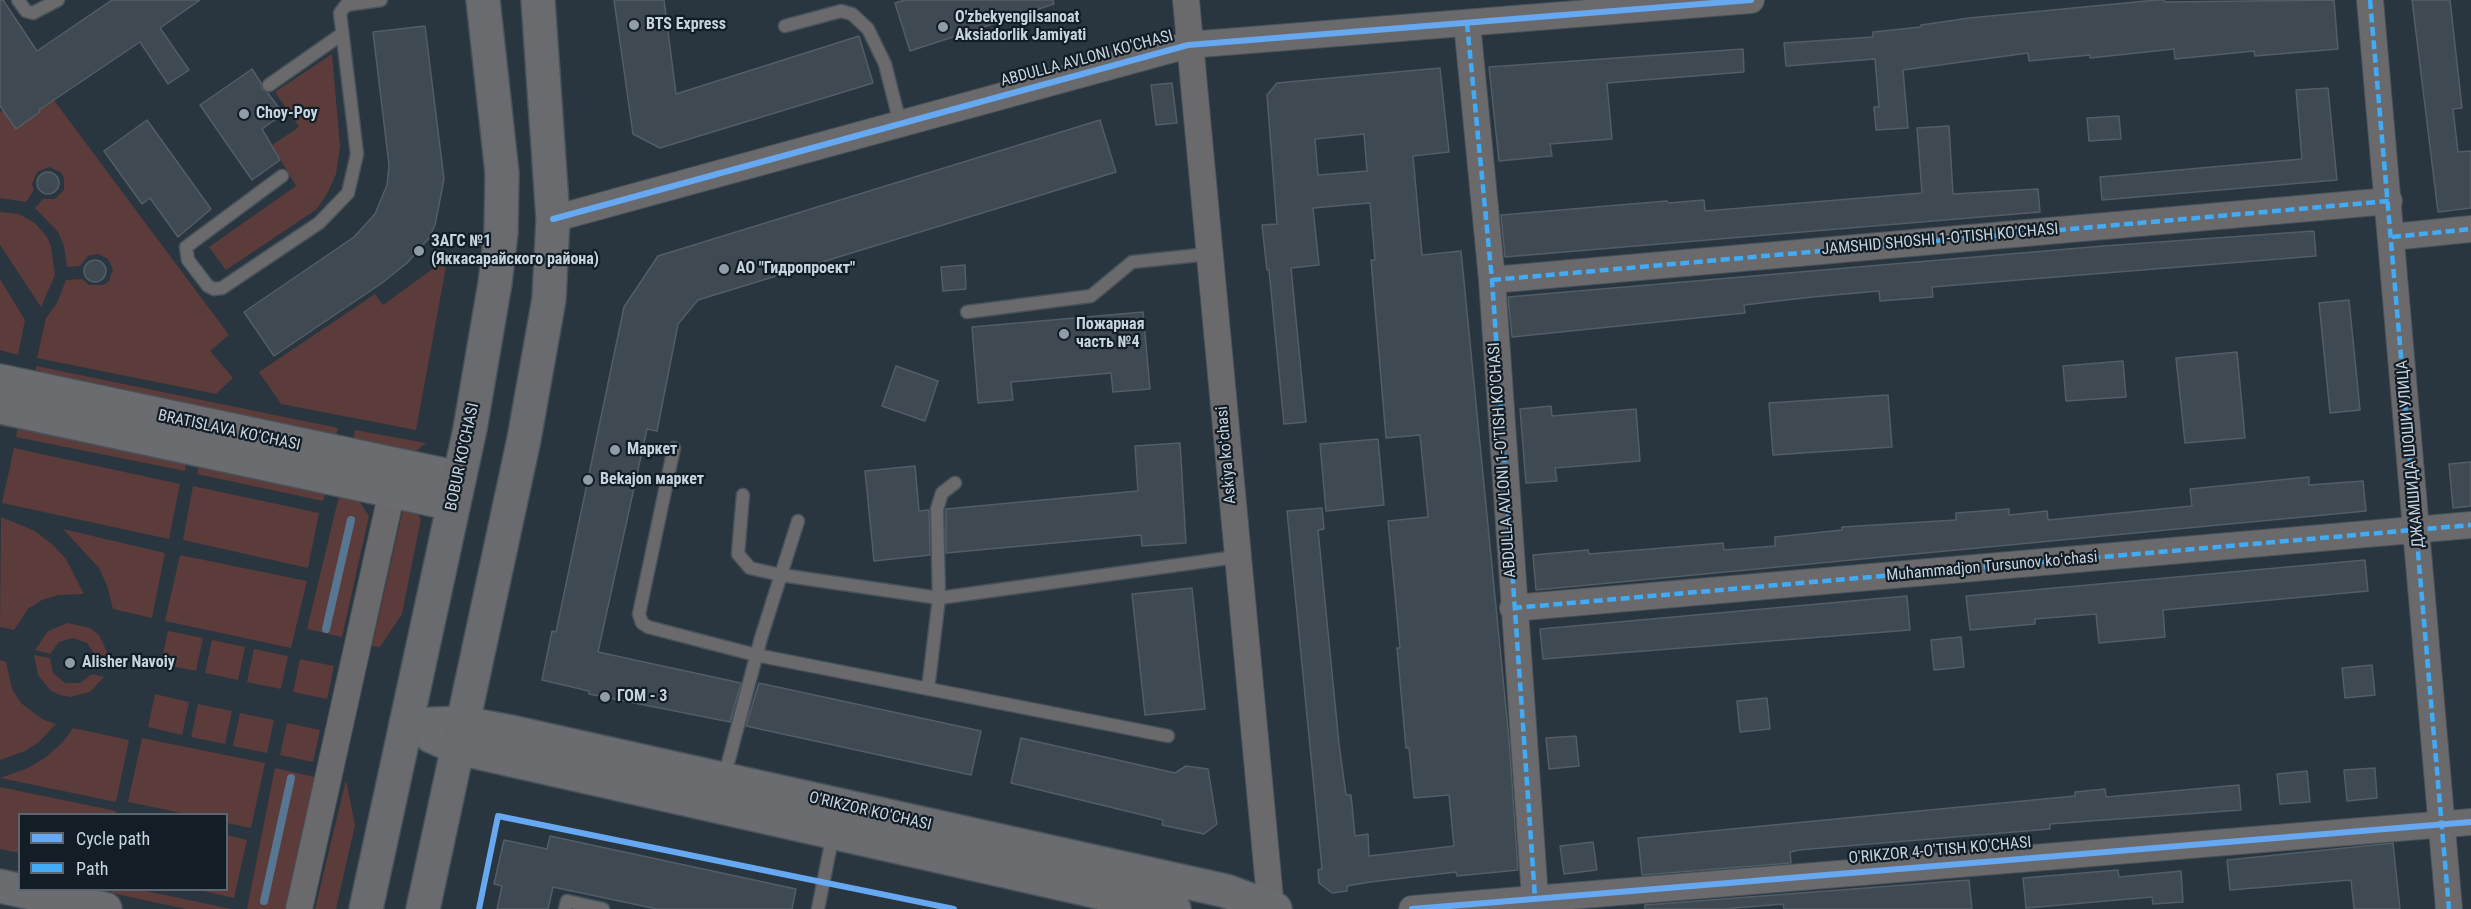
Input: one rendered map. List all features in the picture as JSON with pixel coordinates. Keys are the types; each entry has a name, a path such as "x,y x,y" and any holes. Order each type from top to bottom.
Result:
{"main road":[{"name":"BOBUR KO'CHASI","path":"366,909 456,491 492,303 501,233 502,173 483,0"},
{"path":"423,909 535,383 549,299 554,219 538,0"},
{"name":"BRATISLAVA KO'CHASI","path":"0,381 394,478"},
{"name":"BRATISLAVA KO'CHASI","path":"0,407 456,491"},
{"path":"406,725 460,736"},
{"name":"O'RIKZOR KO'CHASI","path":"460,736 723,780 1226,891 1272,908"},
{"name":"O'RIKZOR KO'CHASI","path":"460,736 834,832 1174,909"},
{"path":"0,886 18,890"},
{"path":"23,891 105,909"}],"street":[{"name":"Askiya koʻchasi","path":"1186,0 1188,45 1236,556 1272,908"},
{"name":"ABDULLA AVLONI KO'CHASI","path":"554,219 1188,45 1751,0"},
{"name":"ДЖАМШИДА ШОШИ УЛИЦА","path":"2370,0 2418,530 2449,909"},
{"name":"ABDULLA AVLONI 1-O'TISH KO'CHASI","path":"1467,23 1492,280 1513,608 1535,898"},
{"name":"JAMSHID SHOSHI 1-O'TISH KO'CHASI","path":"1492,280 2389,201"},
{"path":"2392,237 2471,229"},
{"path":"299,909 394,478"},
{"name":"Muhammadjon Tursunov koʻchasi","path":"1513,608 2471,525"},
{"name":"O'RIKZOR 4-O'TISH KO'CHASI","path":"1412,909 2471,822"}],"lane":[{"path":"18,0 26,11 33,13 58,0"},
{"path":"282,176 186,247 188,260 208,286 214,289 222,288 309,230 335,210 348,193 357,154 342,34 342,8 346,4 381,0"},
{"path":"785,26 841,11 852,14 868,29 885,64 900,123"},
{"path":"269,85 342,34"},
{"path":"967,312 1091,296 1132,262 1209,254"},
{"path":"674,448 639,614 642,622 648,627 756,655 1168,736"},
{"path":"928,689 939,598 937,509 942,493 955,483"},
{"path":"742,495 738,554 750,567 781,575 939,598 1236,556"},
{"path":"723,780 756,655 798,521"},
{"path":"818,909 834,832"},
{"path":"565,909 567,901 603,909"}],"shaded area":[{"path":"332,54 340,146 336,174 328,192 317,209 226,270 209,247 296,186 272,145 299,127 275,92"},
{"path":"26,58 56,103 229,335 210,351 233,378 216,394 37,358 46,318 57,303 66,280 82,279 89,285 103,285 109,281 113,269 108,259 98,254 88,256 80,266 67,267 64,246 58,232 35,208 43,199 55,199 64,190 64,177 60,172 49,167 37,172 32,184 34,190 26,202 0,198 0,112 3,110 16,129 40,112 12,71"},
{"path":"0,212 19,214 35,223 47,237 51,246 55,275 41,307 0,245"},
{"path":"438,265 446,267 416,430 281,404 259,372 375,294 383,305"},
{"path":"0,279 25,320 18,355 0,350"},
{"path":"36,366 338,428 336,436 35,373"},
{"path":"18,427 186,463 185,471 16,437"},
{"path":"355,430 426,443 415,452 353,442"},
{"path":"14,448 180,484 169,539 2,503"},
{"path":"199,464 326,490 323,501 197,474"},
{"path":"193,486 319,513 308,568 183,540"},
{"path":"339,496 359,501 369,516 342,637 307,629"},
{"path":"403,509 415,511 421,519 402,614 380,647 372,646"},
{"path":"1,517 35,531 53,545 66,559 84,594 58,595 42,600 28,609 14,630 0,627"},
{"path":"63,529 165,553 152,618 113,609 99,568"},
{"path":"180,555 307,581 291,648 165,621"},
{"path":"68,623 90,628 99,635 109,656 95,655 87,643 73,638 59,642 50,654 35,650 48,631"},
{"path":"168,631 203,638 196,671 161,664"},
{"path":"212,640 245,647 238,680 205,673"},
{"path":"254,649 288,656 281,689 247,682"},
{"path":"34,655 50,658 53,673 65,683 80,683 92,674 104,677 90,692 70,697 60,695 51,691 38,675"},
{"path":"300,659 334,666 327,699 293,692"},
{"path":"0,660 6,662 12,689 21,703 42,719 56,724 39,742 25,751 0,760"},
{"path":"155,694 189,702 182,735 148,727"},
{"path":"198,704 232,711 225,744 191,737"},
{"path":"240,713 274,720 267,753 233,746"},
{"path":"287,723 320,730 313,762 280,755"},
{"path":"73,728 129,740 116,802 0,778 28,768 46,757 62,743"},
{"path":"142,738 265,763 251,828 228,823 228,813 181,813 128,802"},
{"path":"275,768 315,777 287,909 247,909"},
{"path":"346,780 355,825 336,909 315,909"},
{"path":"0,787 116,811 115,813 18,813 18,853 0,849"},
{"path":"228,835 247,840 234,898 202,891 228,891"},
{"path":"112,891 146,891 232,909 186,909 111,893"}],"building":[{"path":"0,0 3,0 37,51 112,0 200,0 160,28 189,70 168,84 140,42 39,110 40,112 16,129 0,106"},
{"path":"614,0 664,0 676,94 859,36 873,83 660,148 633,134"},
{"name":"O'zbekyengilsanoat Aksiadorlik Jamiyati","path":"905,0 1053,0 1054,4 910,51 895,3"},
{"path":"2157,0 2165,2 2334,0 2338,49 2255,56 2254,51 2175,59 2174,49 2090,58 2090,55 2029,61 2028,53 1903,70 1908,128 1876,130 1874,107 1879,107 1875,59 1786,66 1784,43 1873,37 1873,32 1921,27 1921,25 1969,18"},
{"path":"2412,0 2450,0 2462,108 2453,109 2458,152 2471,151 2471,208 2438,212"},
{"path":"425,26 444,179 435,225 429,238 407,263 382,283 274,356 244,312 354,237 375,214 387,185 389,165 373,32"},
{"path":"1743,49 1744,72 1607,83 1612,139 1550,144 1552,156 1499,161 1489,67"},
{"path":"1440,68 1449,152 1413,156 1422,255 1461,251 1509,739 1518,870 1457,876 1456,872 1370,882 1347,886 1347,891 1332,893 1319,883 1318,870 1322,869 1287,511 1322,508 1324,529 1318,530 1339,744 1346,795 1351,795 1355,836 1368,834 1369,856 1454,846 1449,795 1414,798 1409,748 1406,748 1397,648 1400,648 1388,521 1428,517 1420,435 1386,438 1371,260 1375,260 1370,203 1313,208 1319,265 1291,268 1306,422 1284,424 1269,270 1267,270 1262,225 1277,224 1267,95 1277,83","holes":["1364,134 1367,171 1318,175 1315,139"]},
{"path":"252,69 262,89 268,93 283,114 262,129 280,160 252,180 200,105"},
{"path":"1172,83 1177,123 1156,125 1151,85"},
{"path":"2328,88 2337,180 2102,200 2100,177 2302,159 2296,90"},
{"path":"2119,116 2121,139 2089,141 2087,118"},
{"path":"147,120 211,209 178,237 150,198 142,204 104,151"},
{"name":"АО \"Гидропроект\"","path":"1100,120 1116,172 698,300 678,324 657,431 647,429 598,652 741,683 730,722 589,694 589,691 542,680 552,631 556,632 624,307 658,256"},
{"path":"1949,126 1953,194 2038,189 2040,212 1505,257 1501,215 1704,200 1705,211 1922,193 1917,128"},
{"path":"48,172 56,175 59,183 56,191 48,194 40,191 37,183 40,175"},
{"path":"2314,231 2316,256 1932,287 1933,297 1880,301 1879,291 1812,297 1744,305 1745,313 1512,337 1508,297 2103,246"},
{"path":"95,260 103,263 106,271 103,279 95,282 87,279 84,271 87,263"},
{"path":"965,265 966,289 943,291 941,267"},
{"path":"2349,300 2360,410 2330,413 2319,303"},
{"path":"1143,312 1150,389 1113,392 1111,373 1011,382 1013,400 978,403 972,327"},
{"path":"2237,352 2245,438 2185,443 2176,358"},
{"path":"2123,361 2126,397 2066,401 2063,366"},
{"path":"896,366 938,381 925,421 882,406"},
{"path":"1888,395 1892,447 1773,455 1769,403"},
{"path":"1551,406 1552,416 1636,409 1640,461 1555,468 1557,481 1526,483 1520,409"},
{"path":"1378,439 1384,505 1326,511 1320,444"},
{"path":"1180,443 1186,543 1142,546 1141,535 946,553 946,509 1138,491 1135,446"},
{"path":"2471,462 2471,506 2453,508 2449,464"},
{"path":"915,466 919,511 929,510 930,555 874,561 865,471"},
{"path":"2309,477 2309,485 2363,481 2366,511 1536,590 1533,555 1588,550 1589,554 1723,543 1724,550 1775,546 1775,537 1842,530 1842,527 1956,520 1956,513 2009,509 2009,515 2047,511 2048,520 2192,506 2190,489"},
{"path":"2365,560 2368,591 2163,610 2165,637 2099,643 2096,614 2035,619 2035,624 1970,630 1966,596"},
{"path":"1192,588 1205,709 1145,715 1132,594"},
{"path":"1907,596 1910,630 1543,659 1540,629"},
{"path":"1961,637 1964,667 1934,670 1931,640"},
{"path":"2372,665 2375,695 2345,698 2342,668"},
{"path":"759,683 981,731 971,775 746,726"},
{"path":"1767,698 1770,729 1740,732 1737,701"},
{"path":"1576,736 1579,766 1549,769 1546,738"},
{"path":"1021,738 1175,773 1186,766 1208,769 1217,824 1204,834 1162,825 1163,820 1011,783"},
{"path":"2375,768 2377,798 2347,801 2344,770"},
{"path":"2307,771 2310,802 2280,804 2277,774"},
{"path":"2239,785 2241,810 2050,824 2050,829 1799,850 1790,852 1791,863 1642,875 1638,838 2075,796 2075,792 2105,789 2106,797"},
{"path":"550,836 796,889 792,909 657,909 553,887 548,909 497,909 502,886 494,884 504,840 547,849"},
{"path":"1593,842 1597,870 1564,874 1560,846"},
{"path":"2393,843 2400,909 2354,909 2351,880 2230,890 2227,860"},
{"path":"2118,870 2119,877 2181,871 2183,902 2153,904 2152,897 2026,908 2023,878"},
{"path":"1969,880 1972,909 1784,909 1783,904 1724,909 1645,909 1645,905"}],"waterway":[{"path":"326,629 351,520"},
{"path":"264,901 291,778"}],"marked path":[{"path":"2370,0 2449,909"},
{"path":"1467,23 1492,280 1535,898"},
{"path":"1492,280 2389,201"},
{"path":"2392,237 2471,229"},
{"path":"1513,608 2471,525"}],"cycle path":[{"path":"553,219 1188,45 1751,0"},
{"path":"479,909 498,816 954,909"},
{"path":"1412,909 2471,822"}],"place":[{"name":"BTS Express","path":"634,25"},
{"name":"O'zbekyengilsanoat Aksiadorlik Jamiyati","path":"943,27"},
{"name":"Choy-Poy","path":"244,114"},
{"name":"ЗАГС №1 (Яккасарайского района)","path":"419,251"},
{"name":"АО \"Гидропроект\"","path":"724,269"},
{"name":"Пожарная часть №4","path":"1064,334"},
{"name":"Маркет","path":"615,450"},
{"name":"Bekajon маркет","path":"588,480"},
{"name":"Alisher Navoiy","path":"70,663"},
{"name":"ГОМ - 3","path":"605,697"}]}
